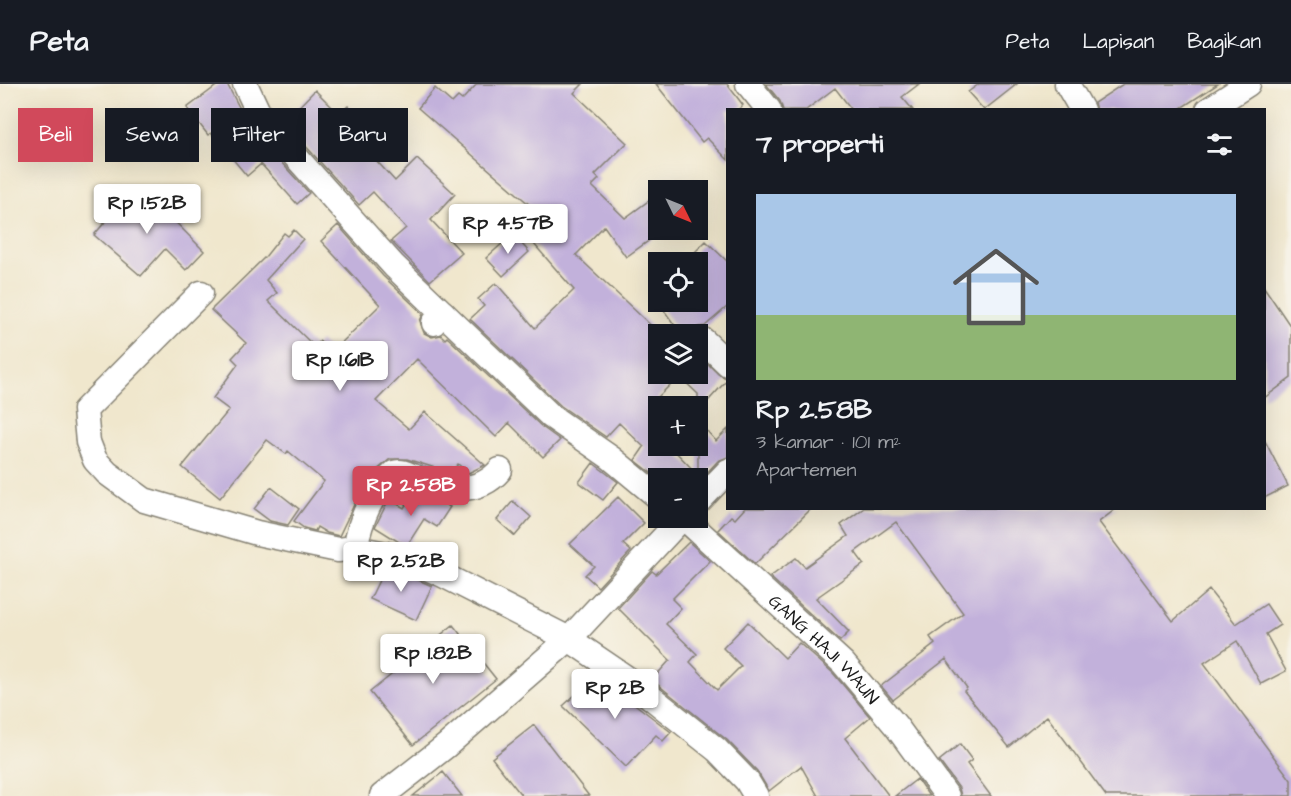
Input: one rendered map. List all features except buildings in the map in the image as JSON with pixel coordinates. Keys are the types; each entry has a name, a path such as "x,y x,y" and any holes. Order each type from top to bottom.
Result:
{"street":[{"path":"245,84 261,118 438,318 552,417 611,458 648,489"},
{"path":"748,84 767,108"},
{"path":"1066,84 1081,108"},
{"path":"1211,108 1248,84"},
{"path":"201,293 85,410 88,442 95,460 110,476 149,502 257,533 338,550 355,548 402,557 570,639 628,679 701,736 747,781 756,796"},
{"path":"708,344 726,362"},
{"path":"355,548 366,507 394,473 403,472 440,486 476,488 485,484 500,470"},
{"path":"708,492 726,473"},
{"path":"382,796 446,746 570,639 674,528"},
{"name":"GANG HAJI WAUN","path":"694,528 843,663 896,726 947,796"}]}
